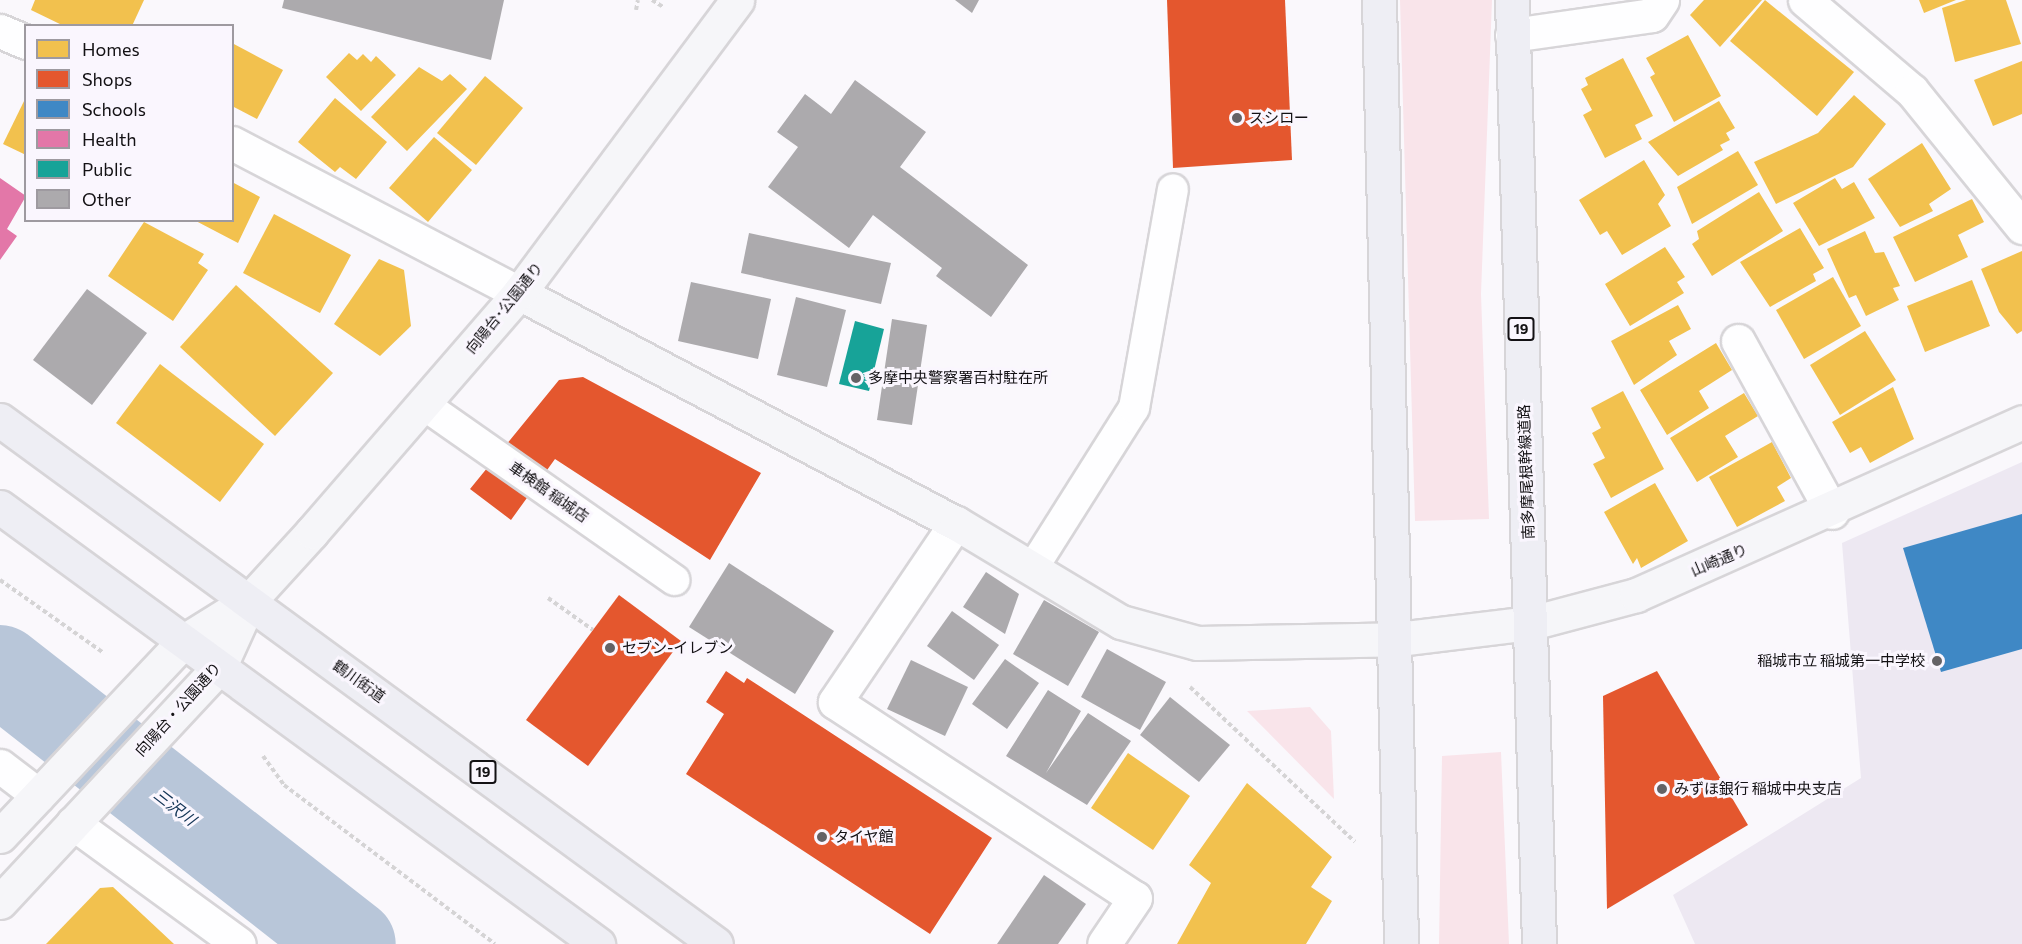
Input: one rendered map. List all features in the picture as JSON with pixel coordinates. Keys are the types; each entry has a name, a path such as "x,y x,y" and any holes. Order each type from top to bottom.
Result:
{"main road":[{"path":"1379,0 1398,639 1401,944"},
{"name":"南多摩尾根幹線道路","path":"1512,0 1539,944"},
{"name":"鶴川街道","path":"0,420 250,600 716,944"},
{"path":"0,507 598,944"}],"street":[{"name":"向陽台･公園通り","path":"250,600 519,293 737,0"},
{"path":"1512,35 1652,15 1662,0"},
{"path":"1805,0 1912,91 2022,227"},
{"path":"0,31 24,41"},
{"path":"234,144 519,293"},
{"name":"山崎通り","path":"519,293 956,523 1034,566 1121,622 1172,638 1226,645 1398,639 1531,623 1636,595 1832,512 1918,466 2022,422"},
{"path":"1738,341 1832,512"},
{"path":"956,523 835,702 1135,898 1104,944"},
{"path":"0,836 184,640 250,600"},
{"name":"向陽台・公園通り","path":"0,902 220,666 250,600"},
{"path":"0,766 38,795"},
{"path":"73,823 240,944"}],"lane":[{"path":"1034,566 1134,408 1173,189"},
{"name":"車検館 稲城店","path":"423,404 674,580"}],"path":[{"path":"636,10 638,0"},
{"path":"652,0 663,7"},
{"path":"0,580 104,653"},
{"path":"548,598 593,630"},
{"path":"1180,677 1355,842"},
{"path":"261,752 284,785 495,944"}],"shaded area":[{"path":"1400,0 1492,0 1481,294 1489,519 1415,521"},
{"name":"稲城市立 稲城第一中学校","path":"2022,462 2022,944 1695,944 1673,895 1861,778 1842,543"},
{"path":"1310,707 1331,731 1334,799 1247,711"},
{"path":"1501,752 1509,944 1439,944 1442,756"}],"building: Homes":[{"path":"35,0 144,0 133,24 60,24 31,10"},
{"path":"1704,0 1762,0 1720,47 1690,15"},
{"path":"1765,0 1854,72 1817,116 1730,41"},
{"path":"1919,0 1956,0 1924,13"},
{"path":"1966,0 2006,0 2021,44 1955,62 1942,8"},
{"path":"1688,35 1721,96 1674,122 1650,77 1655,74 1646,58"},
{"path":"234,44 283,70 257,119 234,107"},
{"path":"349,53 357,60 363,54 371,62 376,56 396,75 361,111 326,77"},
{"path":"1623,58 1653,116 1635,125 1642,139 1605,158 1583,115 1592,110 1581,89 1588,85 1585,78"},
{"path":"2022,61 2022,114 1993,126 1974,80"},
{"path":"419,67 442,81 450,74 467,89 407,151 371,117"},
{"path":"485,76 523,108 476,165 437,133"},
{"path":"1854,95 1886,124 1853,167 1776,204 1754,162 1818,133"},
{"path":"335,98 387,142 356,179 340,167 335,172 298,142"},
{"path":"24,101 24,154 3,144"},
{"path":"1719,101 1735,128 1726,133 1730,140 1720,145 1723,150 1678,176 1648,142"},
{"path":"434,137 472,170 428,222 389,188"},
{"path":"1922,143 1951,189 1929,204 1933,211 1900,227 1868,179"},
{"path":"1738,151 1758,185 1692,224 1677,187"},
{"path":"1644,160 1665,195 1658,204 1671,226 1622,255 1607,231 1600,235 1579,200"},
{"path":"1835,178 1842,189 1854,182 1875,218 1819,246 1793,203"},
{"path":"234,183 260,197 238,243 198,222 234,222"},
{"path":"1759,192 1783,231 1712,276 1692,244 1699,239 1697,231"},
{"path":"1972,199 1984,222 1958,235 1968,257 1915,282 1893,237"},
{"path":"274,214 351,255 320,313 243,273"},
{"path":"144,222 204,254 198,263 208,270 173,321 108,276"},
{"path":"1800,228 1824,268 1813,274 1816,281 1770,307 1740,262"},
{"path":"1865,231 1875,253 1884,252 1900,286 1893,288 1899,300 1866,316 1856,295 1849,298 1827,249"},
{"path":"1665,247 1685,277 1677,282 1684,293 1630,326 1605,284"},
{"path":"2022,251 2022,331 2017,334 1999,312 1981,269"},
{"path":"379,259 404,270 411,326 380,356 334,324"},
{"path":"1833,277 1861,326 1804,359 1776,310"},
{"path":"1972,280 1990,326 1925,352 1907,306"},
{"path":"236,285 333,373 275,436 180,347"},
{"path":"1678,305 1691,329 1669,341 1677,355 1634,385 1611,341"},
{"path":"1865,331 1896,380 1840,415 1810,365"},
{"path":"1716,343 1732,370 1699,391 1709,408 1667,435 1640,390"},
{"path":"160,364 264,444 220,502 116,423"},
{"path":"1893,387 1914,439 1870,463 1861,447 1850,453 1832,422"},
{"path":"1623,391 1664,469 1611,498 1593,464 1605,458 1592,433 1601,428 1591,408"},
{"path":"1744,393 1758,416 1725,436 1738,457 1697,482 1670,438"},
{"path":"1772,442 1791,478 1777,487 1785,501 1737,527 1709,477"},
{"path":"1655,483 1688,541 1641,568 1637,558 1633,564 1604,512"},
{"path":"1128,753 1190,796 1153,850 1091,808"},
{"path":"1247,783 1332,857 1311,887 1332,901 1306,944 1177,944 1211,883 1189,865"},
{"path":"113,887 174,944 46,944 100,888"}],"building: Shops":[{"path":"1167,0 1285,0 1292,160 1173,168"},
{"path":"583,377 761,473 710,560 555,459 511,520 470,489 559,380"},
{"path":"619,595 681,641 588,766 526,720"},
{"path":"726,671 744,683 747,678 992,838 930,934 686,774 724,714 706,702"},
{"path":"1657,671 1748,825 1607,909 1603,696"}],"building: Schools":[{"path":"2022,514 2022,649 1941,672 1903,548"}],"building: Health":[{"path":"0,178 24,195 24,199 7,229 17,236 0,260"}],"building: Public":[{"path":"855,321 884,329 869,391 839,384"}],"building: Other":[{"path":"284,0 504,0 491,60 282,8"},
{"path":"955,0 979,0 972,13"},
{"path":"855,80 926,132 900,167 1028,265 991,317 936,276 942,268 873,215 849,248 768,187 798,147 777,132 805,94 831,114"},
{"path":"749,233 891,263 881,304 741,273"},
{"path":"691,282 771,299 758,359 678,341"},
{"path":"87,289 147,333 92,405 33,360"},
{"path":"796,297 846,310 827,387 777,375"},
{"path":"892,319 927,325 912,425 877,420"},
{"path":"729,563 834,631 795,694 689,627"},
{"path":"986,572 1019,594 1005,634 963,607"},
{"path":"1044,600 1099,632 1068,686 1013,654"},
{"path":"952,611 999,645 974,680 927,646"},
{"path":"1107,649 1166,682 1140,730 1081,697"},
{"path":"1005,659 1039,683 1007,729 972,704"},
{"path":"911,660 968,687 945,736 887,709"},
{"path":"1048,690 1081,711 1046,773 1088,713 1131,741 1087,805 1006,756"},
{"path":"1170,697 1230,745 1199,782 1140,735"},
{"path":"1044,875 1086,904 1058,944 997,944"}],"waterway":[{"name":"三沢川","path":"0,670 351,944"}],"place":[{"name":"スシロー","path":"1237,118"},
{"name":"多摩中央警察署百村駐在所","path":"856,378"},
{"name":"セブン-イレブン","path":"610,648"},
{"name":"稲城市立 稲城第一中学校","path":"1937,661"},
{"name":"みずほ銀行 稲城中央支店","path":"1662,789"},
{"name":"タイヤ館","path":"822,837"}]}
